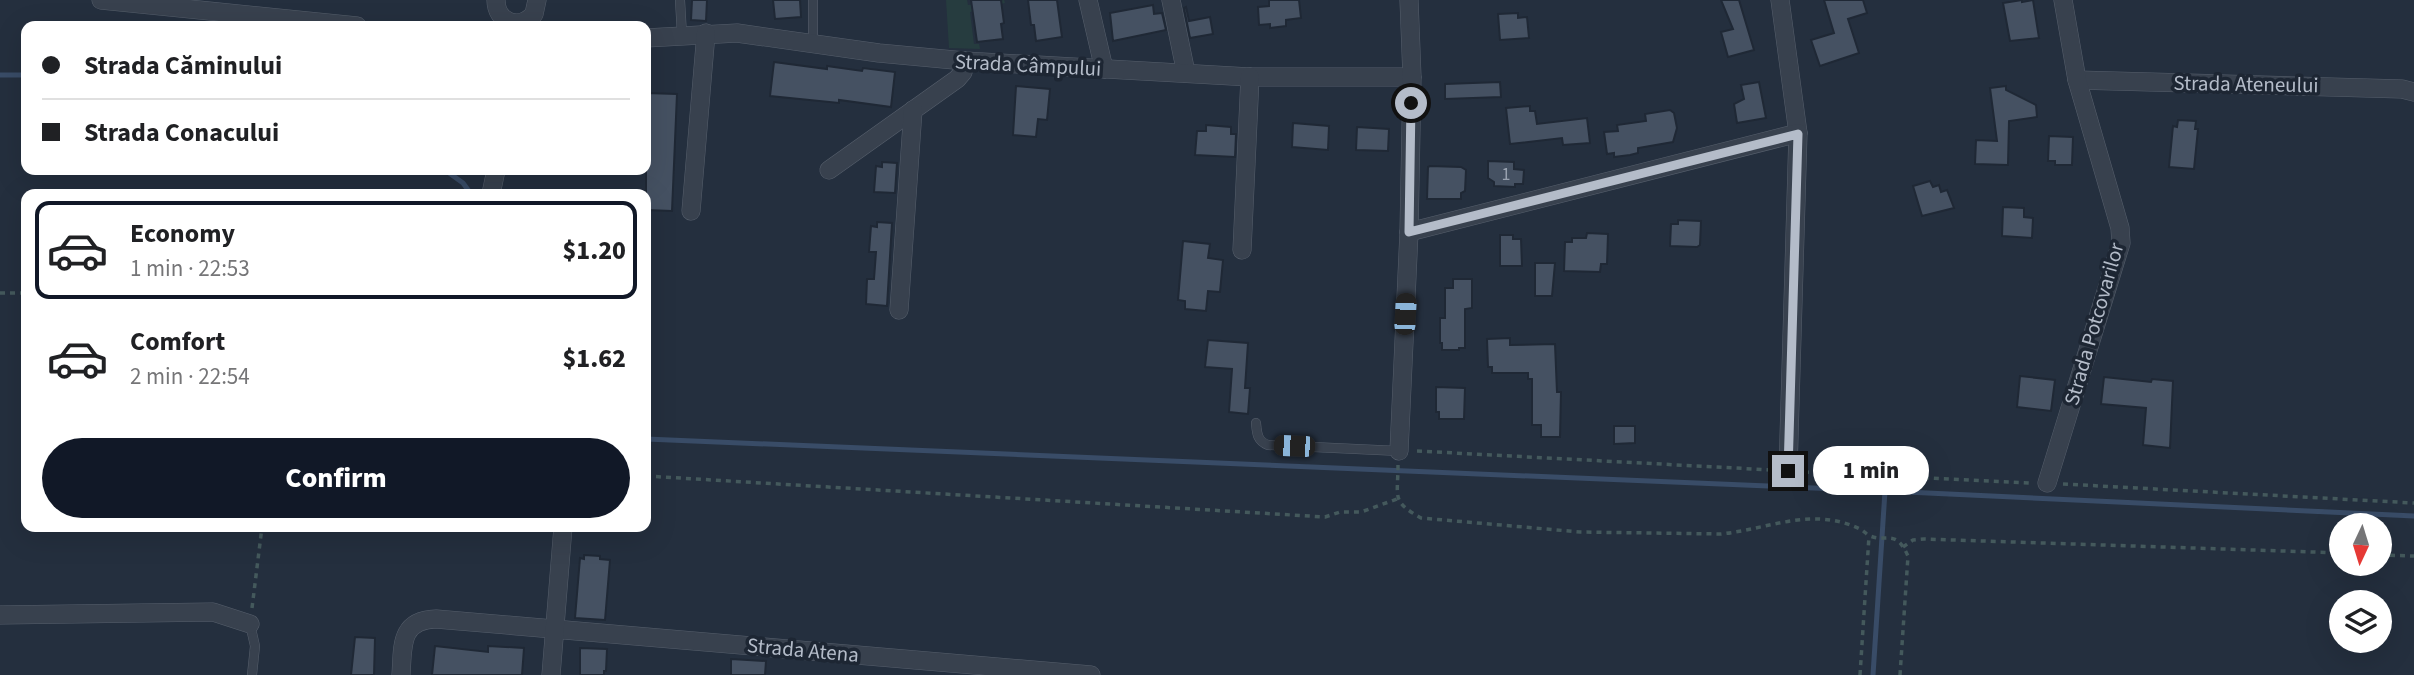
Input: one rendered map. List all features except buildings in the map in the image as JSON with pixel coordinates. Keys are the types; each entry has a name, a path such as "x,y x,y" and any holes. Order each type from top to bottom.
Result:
{"street":[{"path":"101,0 308,21"},
{"path":"496,0 496,8 506,21"},
{"path":"524,21 534,14 537,0"},
{"path":"1088,0 1104,69"},
{"path":"1171,0 1186,73"},
{"path":"1399,451 1409,232 1412,77 1409,0"},
{"path":"1780,0 1798,134 1788,471"},
{"name":"Strada Potcovarilor","path":"2047,483 2121,243 2120,228 2077,80 2063,0"},
{"path":"691,211 706,33"},
{"name":"Strada Câmpului","path":"651,38 706,33 764,35 879,53 965,61 1250,77 1412,77"},
{"path":"829,170 957,79 964,72 965,61"},
{"path":"1242,250 1250,77"},
{"name":"Strada Ateneului","path":"2077,80 2402,89 2414,92"},
{"path":"899,310 913,110"},
{"path":"1409,232 1798,134"},
{"path":"551,675 563,532"},
{"path":"0,614 213,612 250,624"},
{"name":"Strada Atena","path":"401,675 405,636 409,629 418,621 436,620 1091,675"}],"lane":[{"path":"680,0 682,35"},
{"path":"813,0 813,43"},
{"path":"1256,423 1258,438 1268,445 1399,451"},
{"path":"250,624 255,646 252,675"}],"path":[{"path":"0,293 21,293"},
{"path":"1900,675 1908,556 1892,537 1869,536 1863,530 1838,521 1799,518 1721,534 1568,532 1421,518 1402,507 1397,499 1399,451 2414,503"},
{"path":"651,476 1325,517 1340,512 1361,512 1397,499"},
{"path":"250,624 261,532"},
{"path":"1860,675 1869,536"},
{"path":"1903,547 1913,540 1924,539 2329,553"},
{"path":"2392,555 2414,556"}],"green space":[{"path":"946,0 967,0 968,5 1004,0 1005,3 1001,4 1001,7 970,12 974,44 979,44 980,49 949,48"}],"waterway":[{"path":"0,75 21,75"},
{"path":"452,175 467,189"},
{"path":"651,439 2414,516"},
{"path":"1873,675 1885,491"}],"route":[{"path":"1411,103 1409,232 1798,134 1788,471"}]}
